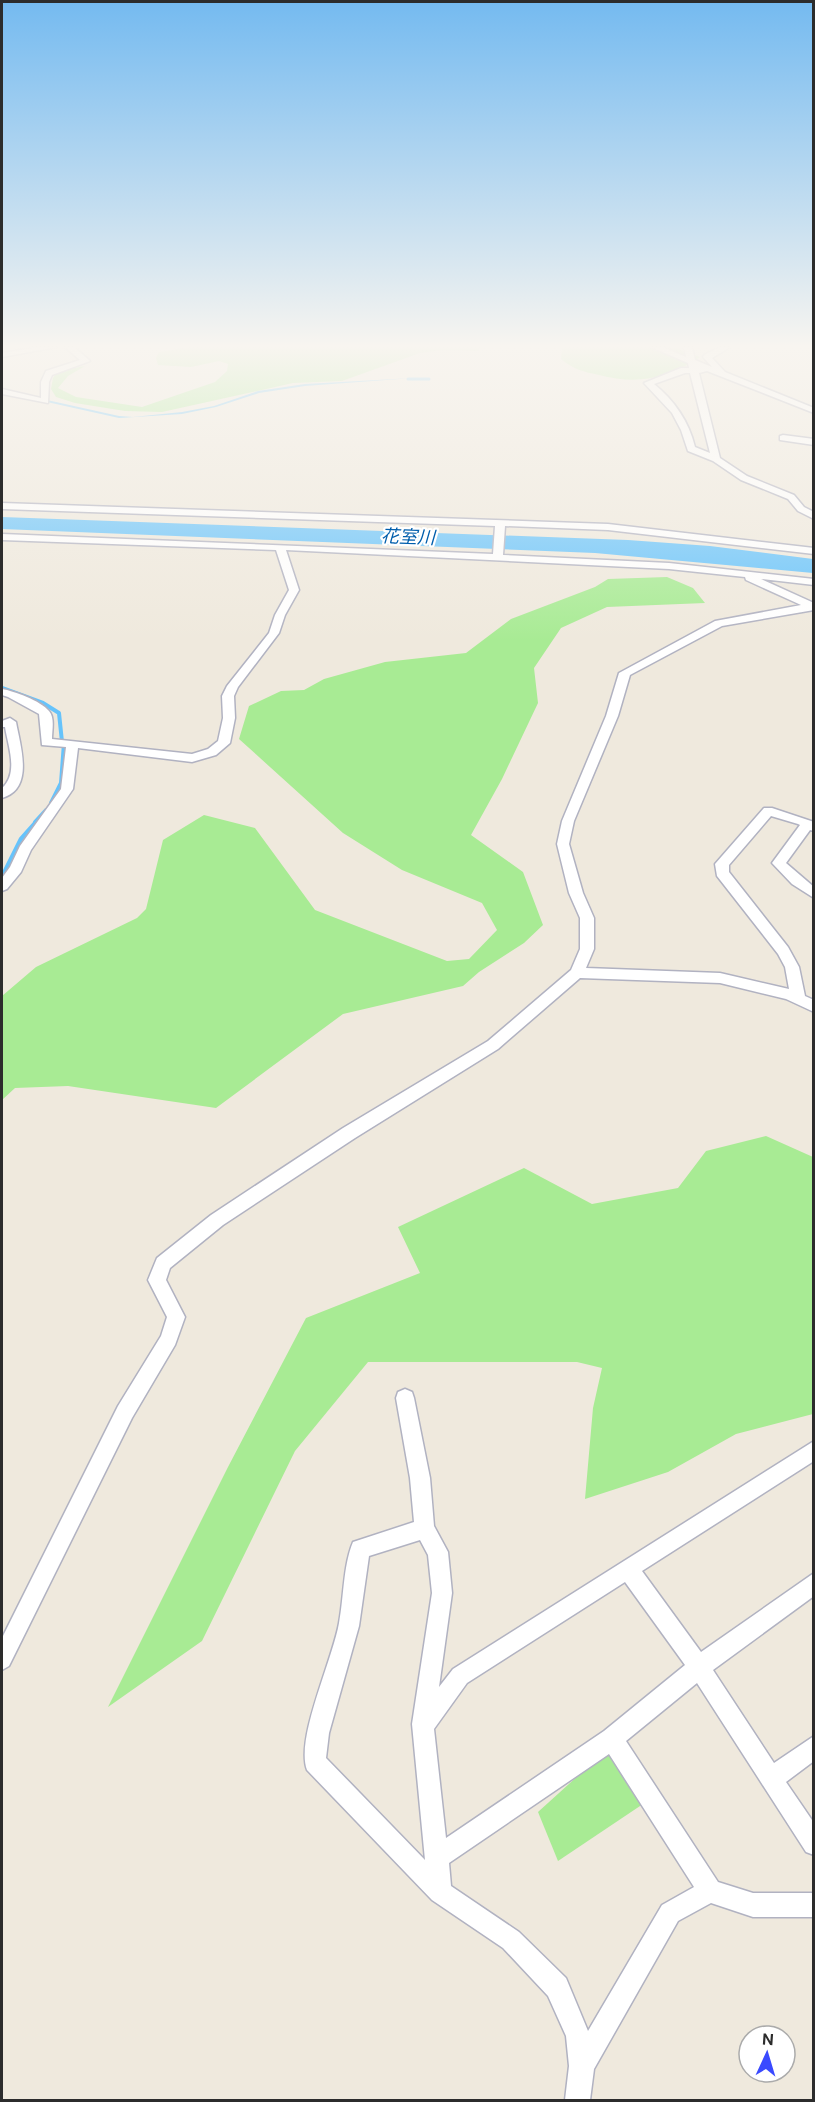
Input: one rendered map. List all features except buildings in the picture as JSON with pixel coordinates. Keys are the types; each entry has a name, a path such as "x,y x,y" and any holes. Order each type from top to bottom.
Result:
{"street":[{"path":"690,445 691,449 716,459 744,478 791,497 801,509 813,516"},
{"path":"713,445 716,459"},
{"path":"2,506 608,527 813,551"},
{"path":"498,556 500,524"},
{"path":"2,537 498,556 669,566 813,582"},
{"path":"2,692 12,694 44,712 47,720 46,742 192,758 212,752 224,742 229,718 228,696 233,686 274,633 280,615 294,590 280,547"},
{"path":"736,572 812,606"},
{"path":"2,1659 125,1412 169,1339 176,1317 157,1280 163,1263 226,1214 349,1133 493,1045 577,973 586,949 587,918 576,893 563,844 568,821 612,716 625,673 719,623 812,606"},
{"path":"2,724 10,723 18,774 13,787 2,794"},
{"path":"2,886 16,869 25,849 67,789 72,745"},
{"path":"808,1003 783,951 725,878 722,873 722,864 768,811 811,825 779,863 813,894"},
{"path":"577,973 720,978 808,1003"},
{"path":"405,1398 420,1478 424,1529 438,1552 442,1593 423,1726 440,1892"},
{"path":"423,1726 460,1676 629,1570 813,1450"},
{"path":"424,1529 360,1549 349,1626 318,1733 315,1762 440,1892 511,1941 557,1987 578,2036 582,2066 578,2100"},
{"path":"629,1570 699,1667 773,1778 813,1844"},
{"path":"438,1857 612,1739 699,1667 813,1583"},
{"path":"612,1739 710,1892 753,1905 813,1905"},
{"path":"773,1778 813,1747"},
{"path":"582,2066 670,1913 710,1892"}],"green space":[{"path":"667,577 693,588 705,603 607,607 561,628 534,668 538,703 502,779 471,835 523,872 543,925 524,943 479,972 463,986 343,1014 216,1108 68,1086 15,1088 2,1100 2,996 36,967 137,918 146,909 163,840 204,815 255,828 315,910 447,961 469,959 497,930 482,903 402,870 343,833 239,739 249,706 281,691 304,690 324,679 385,662 466,653 511,619 595,587 608,579"},
{"path":"766,1136 813,1157 813,1414 736,1434 668,1472 585,1499 593,1408 602,1368 577,1362 368,1362 295,1451 202,1641 108,1707 228,1467 306,1318 420,1273 398,1227 524,1168 592,1204 678,1188 706,1151"},
{"path":"612,1745 646,1802 558,1861 538,1812"}],"water":[{"name":"花室川","path":"2,517 628,540 710,546 813,559 813,573 595,553 2,529"}],"waterway":[{"path":"2,688 43,703 59,713 62,742 64,743 61,783 51,803"},
{"path":"35,822 46,810"},
{"path":"2,877 21,839 37,821"}]}
